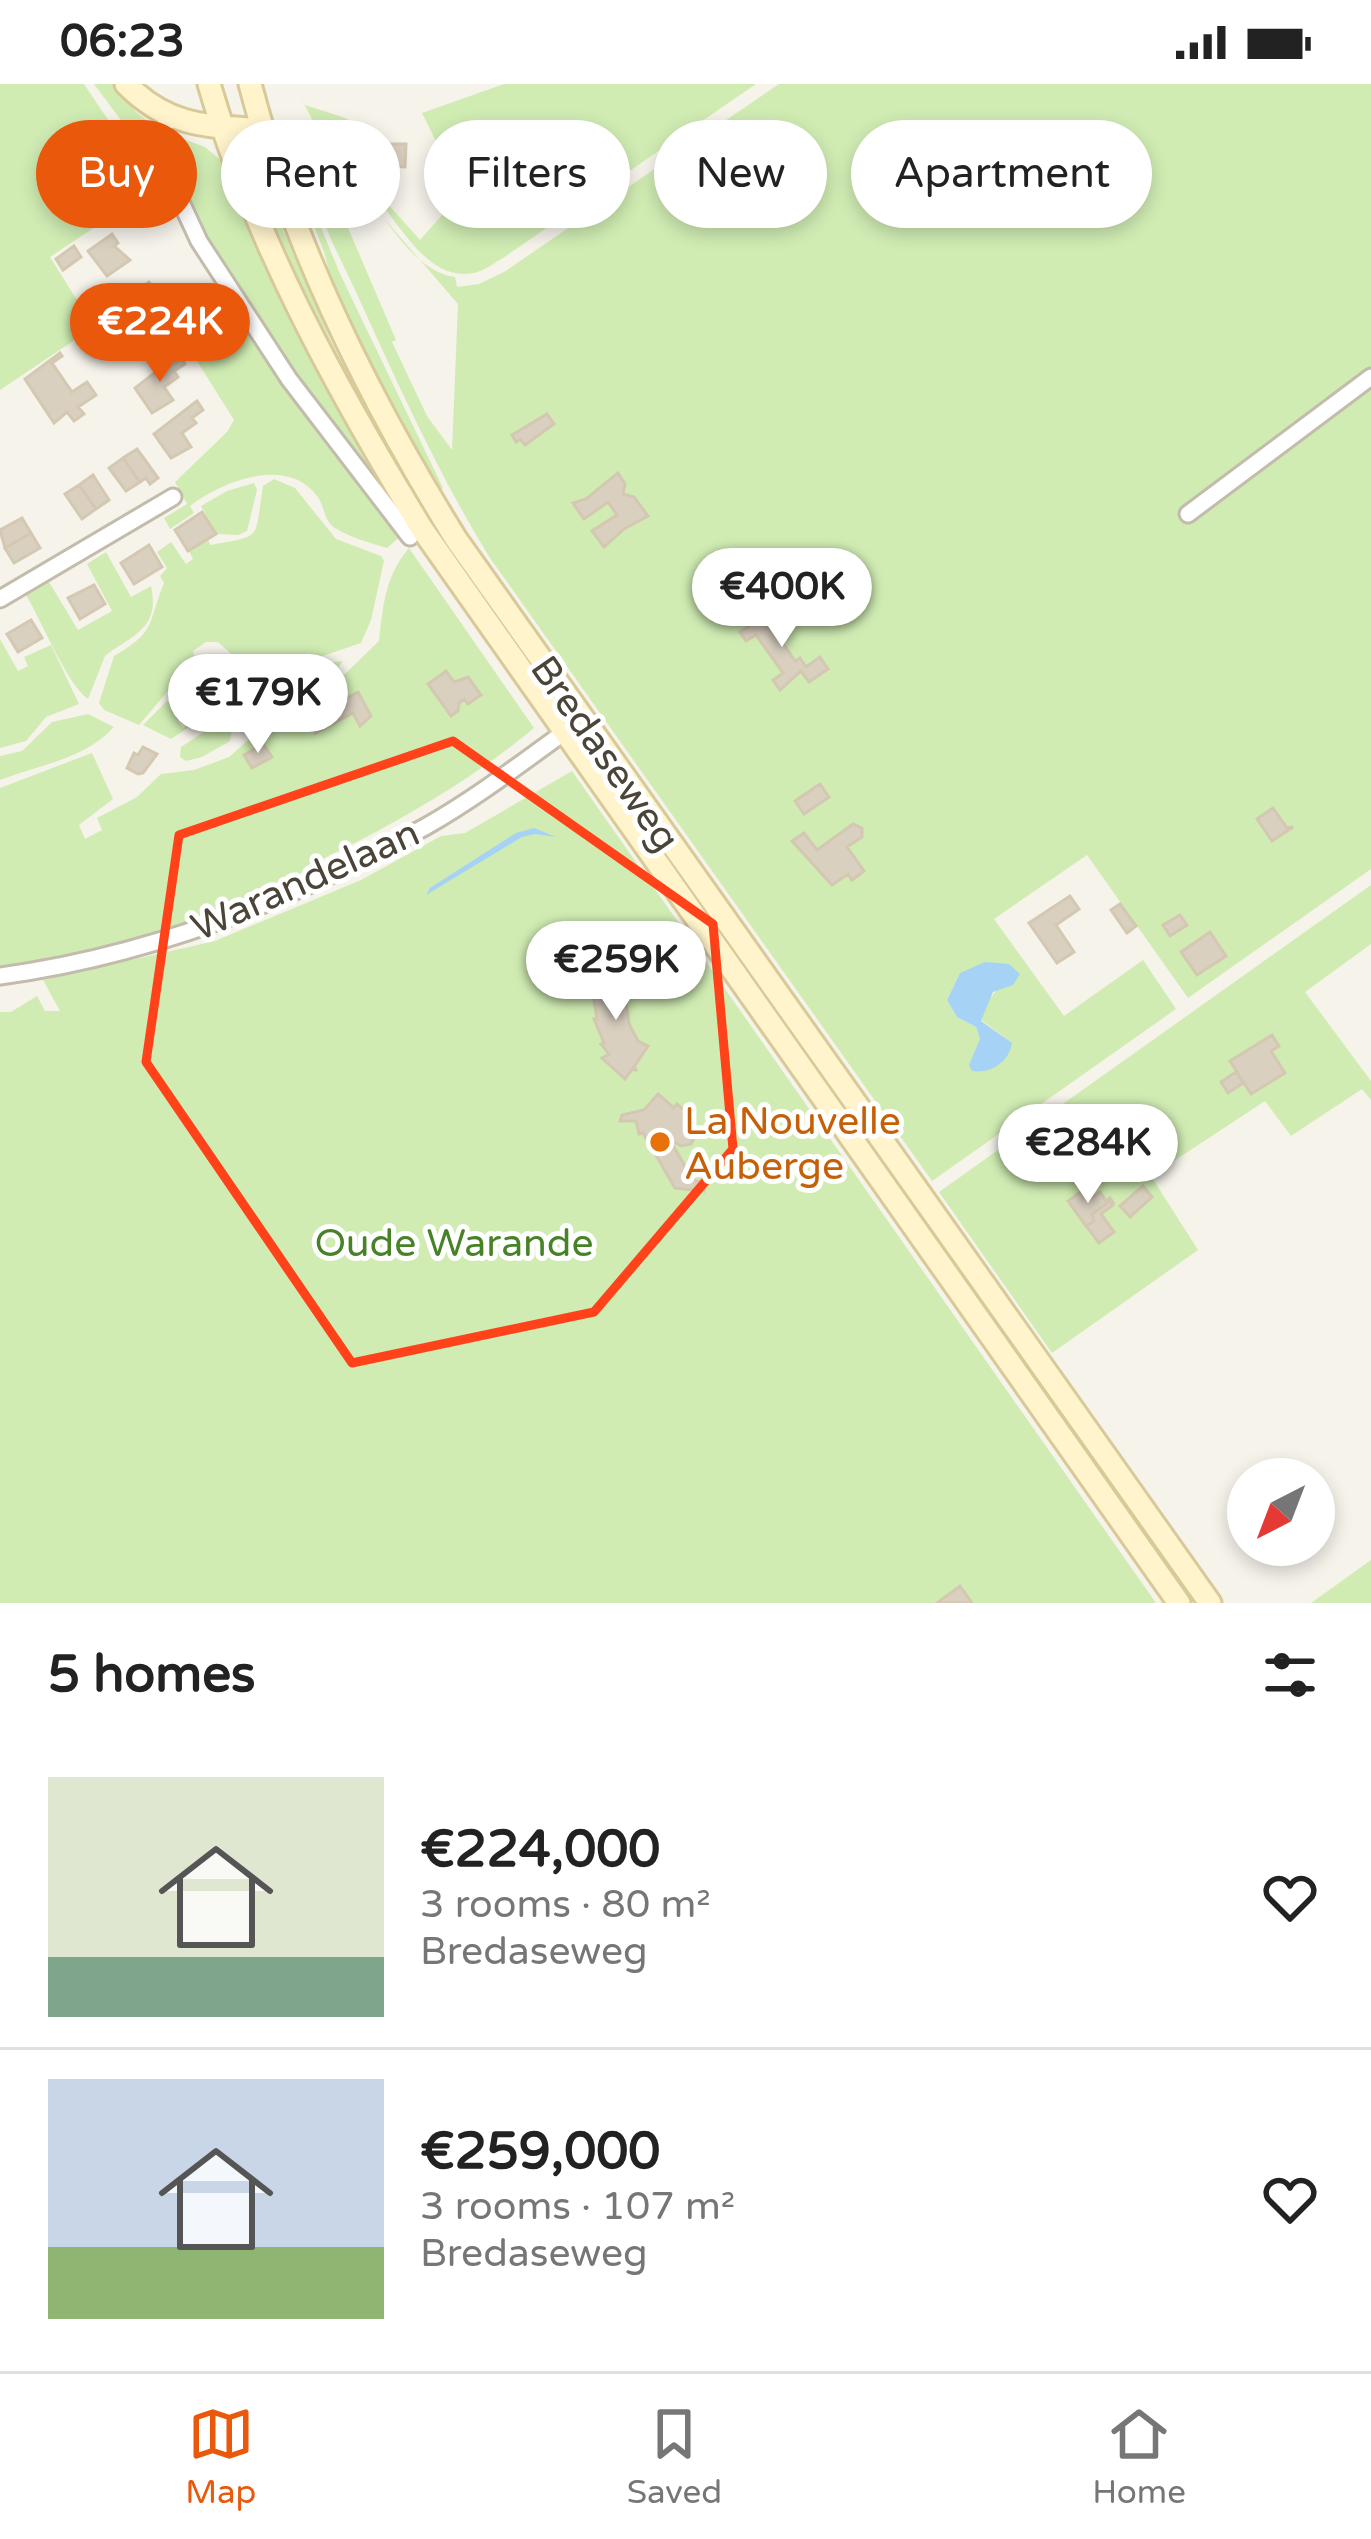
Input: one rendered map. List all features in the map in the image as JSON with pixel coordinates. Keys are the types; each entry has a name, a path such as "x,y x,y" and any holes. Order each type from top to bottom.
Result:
{"main road":[{"path":"126,84 167,115 202,127 221,127"},
{"name":"Bredaseweg","path":"208,84 221,121"},
{"name":"Bredaseweg","path":"250,84 260,120"},
{"name":"Bredaseweg","path":"264,228 360,426 452,574 573,726 863,1114 1210,1603"},
{"name":"Bredaseweg","path":"299,228 389,423 573,726 841,1126 1179,1603"},
{"path":"841,1126 842,1106 863,1114"},
{"path":"928,1250 949,1235"}],"street":[{"path":"167,115 160,158 199,241 289,380 410,537"},
{"path":"1188,514 1371,377"},
{"path":"2,593 172,496"},
{"name":"Warandelaan","path":"0,976 33,972 209,926 313,882 427,826 573,726"}],"highlighted area":[{"path":"453,741 713,924 733,1149 594,1312 352,1363 146,1062 179,835"}],"green space":[{"path":"0,84 84,84 108,120 36,120 36,228 94,228 50,257 94,327 0,390"},
{"path":"94,84 113,84 146,120 121,120"},
{"path":"504,84 756,84 704,120 654,120 654,154 630,171 630,120 425,120 422,113"},
{"path":"779,84 1371,84 1371,869 1188,998 1087,855 994,919 1064,1016 1143,960 1176,1009 932,1181 490,558 421,432 327,228 348,228 396,340 392,342 427,416 452,450 458,304 419,258 455,277 457,287 479,284 568,228 630,228 630,186 654,169 654,228 827,228 827,120 726,120","holes":["960,973 999,987 984,1006 981,1020 1004,1037 980,1039 976,1027 957,1017 947,1000"]},
{"path":"299,94 305,105 347,119 312,120"},
{"path":"197,144 221,160 221,228 260,228 414,531 365,473 197,227"},
{"path":"400,218 420,240 431,228 547,228 480,271 459,274 442,269 400,228"},
{"path":"272,228 282,228 332,343 410,490 326,346"},
{"path":"315,228 321,228 443,488 437,492 337,299"},
{"path":"233,313 401,536 387,548 335,528 317,496 304,484 272,475 219,489 190,506 194,513 170,529 164,518 187,504 175,482 234,420 185,342"},
{"path":"274,479 295,488 336,539 384,561 361,643 258,678 218,642 206,642 193,651 195,659 139,725 104,710 99,703 114,656 144,633 164,583 160,576 167,568 157,552 171,542 186,564 193,559 189,551 208,539 210,545 248,536 257,526 263,486"},
{"path":"254,483 257,490 247,531 216,534 201,506"},
{"path":"409,548 534,728 431,801 319,861 318,871 162,930 0,969 0,788 92,753 113,799 79,825 85,839 102,830 97,818 137,797 161,774 194,770 229,757 255,734 318,700 379,641 390,581"},
{"path":"106,552 131,597 151,586 152,613 141,630 105,656 88,699 63,667 26,595 49,582 78,630 112,611 87,564"},
{"path":"0,639 18,671 28,666 24,657 51,645 79,704 46,717 26,741 0,748"},
{"path":"343,661 287,712 244,730 234,724 232,716 242,704 267,685 296,671"},
{"path":"167,701 183,711 178,721 183,728 191,721 194,724 171,739 143,725"},
{"path":"88,714 114,727 75,754 0,780 0,756 22,751 52,722"},
{"path":"219,722 232,730 230,741 202,757 186,761 180,757 181,747"},
{"name":"Oude Warande","path":"572,771 1156,1603 0,1603 0,1012 11,1012 37,996 45,1011 60,1011 43,980 215,941 361,880 441,836 465,833"},
{"path":"1371,885 1371,944 1305,992 1371,1081 1371,1100 1362,1089 1291,1136 1265,1101 1151,1176 1198,1250 1052,1353 939,1192"},
{"path":"1371,1560 1371,1603 1311,1603"}],"water":[{"path":"534,828 556,837 522,837 426,895 516,833"},
{"path":"985,962 1009,964 1020,974 1013,985 993,992 981,1021 1012,1043 998,1065 972,1071 969,1065 980,1039 976,1027 957,1017 947,1000 960,973"}],"building":[{"path":"400,144 406,144 405,167 400,167"},
{"path":"112,234 118,243 114,246 130,260 107,276 88,251"},
{"path":"74,246 81,257 63,270 56,259"},
{"path":"149,282 163,302 133,323 119,303"},
{"path":"60,353 52,363 72,392 87,382 96,395 78,407 84,414 74,421 67,412 54,423 25,379"},
{"path":"179,354 185,364 164,387 173,400 152,413 135,388"},
{"path":"197,401 203,410 182,433 191,447 171,458 154,434"},
{"path":"547,414 554,424 525,445 520,439 516,442 512,435"},
{"path":"137,449 158,478 150,484 146,478 140,482 123,458"},
{"path":"123,458 140,482 126,491 109,468"},
{"path":"618,473 625,484 623,494 634,497 648,516 604,547 592,531 617,515 608,502 584,519 573,503 586,499"},
{"path":"93,475 109,500 96,509 79,485"},
{"path":"79,485 96,509 82,519 65,494"},
{"path":"202,512 216,534 188,551 175,530"},
{"path":"22,518 31,533 5,548 0,530"},
{"path":"31,533 40,548 14,563 5,548"},
{"path":"149,545 162,567 134,584 121,563"},
{"path":"746,551 753,562 726,577 720,569"},
{"path":"94,585 105,604 80,619 68,598"},
{"path":"781,606 788,616 772,627 795,661 800,658 806,667 820,657 828,669 809,682 801,671 780,690 773,680 783,673 756,635 746,641 740,632"},
{"path":"31,620 42,638 18,652 7,634"},
{"path":"203,662 213,673 220,666 225,669 229,683 193,714 187,707 200,695 184,678"},
{"path":"446,671 454,682 468,677 481,695 468,704 464,699 451,716 428,684"},
{"path":"358,692 371,716 360,726 353,713 314,734 320,730 313,717"},
{"path":"263,744 272,757 252,768 244,755"},
{"path":"143,747 157,754 138,774 127,768"},
{"path":"820,784 829,797 804,814 795,801"},
{"path":"1273,808 1287,828 1293,827 1272,841 1257,819"},
{"path":"853,824 862,828 862,837 847,847 864,871 852,880 848,874 832,885 792,841 804,833 817,850"},
{"path":"1070,896 1079,909 1056,925 1074,952 1057,963 1029,923"},
{"path":"1120,904 1136,926 1127,933 1111,910"},
{"path":"1180,915 1187,925 1170,936 1163,925"},
{"path":"1210,932 1226,956 1197,975 1181,952"},
{"path":"603,964 612,967 609,974 630,980 629,1024 638,1041 648,1046 634,1067 637,1071 633,1068 625,1079 602,1058 609,1054 594,1019 593,994"},
{"path":"1272,1035 1279,1046 1271,1051 1285,1073 1251,1094 1230,1061"},
{"path":"1236,1072 1243,1083 1228,1093 1221,1082"},
{"name":"La Nouvelle Auberge","path":"658,1094 674,1108 677,1104 693,1125 696,1135 691,1144 681,1146 670,1140 685,1166 684,1179 705,1182 704,1191 675,1188 643,1133 639,1134 636,1121 620,1121 622,1115 644,1110"},
{"path":"1143,1186 1152,1197 1130,1217 1120,1206"},
{"path":"1083,1190 1090,1199 1100,1192 1114,1204 1110,1201 1092,1214 1094,1221 1086,1226 1068,1201"},
{"path":"1110,1201 1113,1205 1101,1214 1114,1232 1099,1243 1086,1226 1094,1221 1092,1214"},
{"path":"960,1586 972,1603 937,1603"}],"place":[{"name":"La Nouvelle Auberge","path":"660,1142"}]}
